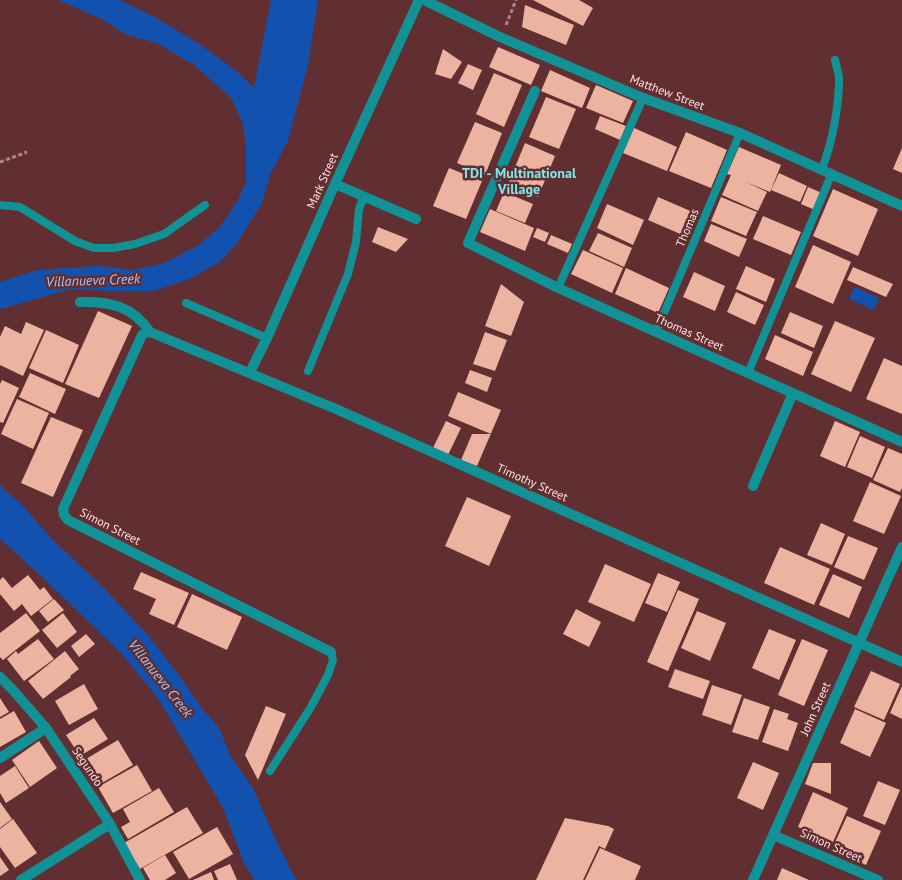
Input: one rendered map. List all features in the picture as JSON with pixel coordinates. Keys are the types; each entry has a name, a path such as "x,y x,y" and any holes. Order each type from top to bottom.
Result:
{"street":[{"name":"Mark Street","path":"250,372 268,338 335,184 419,0"},
{"name":"Matthew Street","path":"424,0 500,38 643,98 740,133 902,206"},
{"name":"Thomas Street","path":"535,90 468,243 558,288 902,442"},
{"path":"335,184 416,219"},
{"path":"80,302 112,304 128,310 145,323 150,332"},
{"name":"Timothy Street","path":"150,332 336,409 902,662"},
{"name":"Simon Street","path":"150,332 142,335 63,509 64,516 68,520 331,652"},
{"path":"753,486 792,393"},
{"name":"John Street","path":"753,880 902,548"},
{"name":"Segundo","path":"0,678 46,728 110,824 140,880"},
{"path":"0,758 46,728"},
{"path":"21,880 110,824"},
{"name":"Simon Street","path":"773,835 878,880"}],"lane":[{"path":"748,373 827,171 839,79 834,60"},
{"path":"558,288 643,98"},
{"name":"Thomas","path":"656,332 740,133"},
{"path":"308,371 348,274 356,242 359,210 364,196"},
{"path":"0,205 20,207 75,240 94,248 113,248 135,244 164,234 205,205"},
{"path":"186,303 268,338"},
{"path":"270,771 311,707 328,675 333,660 331,652"}],"path":[{"path":"500,38 516,0"},
{"path":"0,162 27,152"}],"water":[{"name":"Villanueva Creek","path":"59,0 119,0 155,17 199,44 238,72 254,88 271,0 318,0 308,65 288,141 270,175 262,203 237,243 221,261 192,278 154,291 72,289 0,309 0,282 37,270 98,266 134,270 164,263 197,246 219,228 237,202 246,182 246,144 242,121 231,98 194,65 157,43 127,35 103,20"},
{"path":"854,287 879,298 874,310 849,299"},
{"name":"Villanueva Creek","path":"0,485 24,507 51,538 103,587 146,633 219,728 231,757 253,788 277,843 296,880 254,880 244,863 223,808 157,697 122,654 0,539"}],"building":[{"path":"533,0 579,0 593,8 583,26"},
{"path":"525,5 574,25 566,45 522,27"},
{"path":"498,47 540,65 531,85 489,67"},
{"path":"443,49 462,62 451,79 435,74"},
{"path":"468,64 482,70 473,90 458,83"},
{"path":"550,70 590,88 582,108 541,91"},
{"path":"494,73 522,85 504,127 476,114"},
{"path":"596,85 633,101 623,123 586,108"},
{"path":"546,97 576,109 559,149 529,137"},
{"path":"600,116 626,126 620,140 595,129"},
{"path":"475,122 502,133 485,175 457,163"},
{"path":"634,128 677,147 667,171 623,153"},
{"path":"686,132 727,150 711,188 669,171"},
{"path":"525,143 555,156 538,197 508,184"},
{"path":"739,147 781,165 770,192 746,182 767,192 758,211 722,195 731,175 727,174"},
{"path":"902,148 902,173 893,169"},
{"path":"449,168 482,181 466,219 433,206"},
{"path":"779,173 807,186 800,202 771,190"},
{"path":"808,187 822,193 815,210 801,204"},
{"path":"833,189 878,209 858,256 813,236"},
{"path":"504,192 533,204 525,223 496,211"},
{"path":"658,197 695,213 685,236 648,220"},
{"path":"721,197 757,212 746,236 711,221"},
{"path":"607,204 644,220 633,245 597,228"},
{"path":"490,209 534,228 525,251 480,232"},
{"path":"763,216 801,232 791,255 753,239"},
{"path":"711,224 747,239 739,257 704,241"},
{"path":"378,227 408,239 396,252 372,242"},
{"path":"537,228 549,233 545,242 533,237"},
{"path":"598,233 632,248 624,267 589,251"},
{"path":"551,235 572,244 568,253 547,244"},
{"path":"813,245 851,262 833,304 795,287"},
{"path":"583,250 623,268 612,293 571,274"},
{"path":"746,266 775,279 766,302 736,289"},
{"path":"853,267 893,284 886,297 847,280"},
{"path":"626,268 669,288 658,313 615,294"},
{"path":"694,272 725,286 715,311 683,297"},
{"path":"501,284 524,302 511,336 485,326"},
{"path":"736,292 764,305 755,325 727,312"},
{"path":"98,311 132,326 99,398 65,384"},
{"path":"790,312 823,326 814,348 781,333"},
{"path":"835,321 875,338 851,392 811,374"},
{"path":"26,322 44,330 23,376 0,365 0,337 5,326 21,334"},
{"path":"46,330 79,345 63,383 29,368"},
{"path":"485,332 507,340 495,371 473,364"},
{"path":"775,335 813,352 803,376 765,359"},
{"path":"884,358 902,366 902,414 866,399"},
{"path":"470,370 492,378 487,392 465,383"},
{"path":"30,373 66,389 55,414 19,397"},
{"path":"2,380 19,388 3,423 0,422 0,384"},
{"path":"458,392 501,410 491,434 448,416"},
{"path":"17,399 49,413 33,449 1,434"},
{"path":"51,417 83,430 53,497 21,483"},
{"path":"446,421 461,428 447,457 432,450"},
{"path":"835,421 860,432 845,467 820,456"},
{"path":"472,434 491,434 477,466 461,460"},
{"path":"860,436 885,447 872,478 847,467"},
{"path":"888,448 902,454 902,488 900,492 873,480"},
{"path":"870,482 901,496 884,534 853,521"},
{"path":"467,497 511,516 489,566 445,546"},
{"path":"821,523 845,534 832,565 807,555"},
{"path":"848,536 878,548 864,580 834,567"},
{"path":"780,547 830,569 814,605 764,583"},
{"path":"605,564 651,584 634,622 588,602"},
{"path":"141,572 189,593 174,625 149,614 156,599 133,589"},
{"path":"658,573 680,582 667,612 645,603"},
{"path":"833,574 862,587 849,618 819,605"},
{"path":"28,575 40,590 44,587 53,599 31,616 22,604 14,611 0,594 0,580 3,577 12,588"},
{"path":"678,590 699,599 668,671 647,662"},
{"path":"192,594 242,617 227,650 177,627"},
{"path":"54,599 64,610 48,622 39,611"},
{"path":"576,609 601,622 589,647 563,634"},
{"path":"697,611 726,623 710,661 681,648"},
{"path":"26,613 40,631 3,660 0,657 0,633"},
{"path":"63,613 77,632 57,648 42,630"},
{"path":"769,629 796,640 779,680 752,668"},
{"path":"86,634 95,644 79,657 71,646"},
{"path":"38,639 54,659 24,681 7,659 16,651 18,654"},
{"path":"802,639 828,650 804,706 778,695"},
{"path":"65,651 79,669 43,699 28,681"},
{"path":"675,669 710,681 703,699 668,687"},
{"path":"871,671 900,684 884,720 854,707"},
{"path":"84,684 98,709 69,725 55,701"},
{"path":"712,685 742,695 731,725 702,715"},
{"path":"902,686 902,719 890,713"},
{"path":"0,698 9,712 0,717"},
{"path":"744,698 770,707 758,740 732,732"},
{"path":"266,706 286,714 258,780 245,755"},
{"path":"774,709 789,714 787,719 798,723 788,751 762,742"},
{"path":"855,709 886,723 870,757 840,743"},
{"path":"14,711 26,732 0,747 0,719"},
{"path":"94,718 108,739 80,756 66,735"},
{"path":"118,740 133,765 95,787 87,773 92,770 86,759"},
{"path":"39,741 57,768 30,787 12,760"},
{"path":"753,762 779,773 763,810 737,798"},
{"path":"813,763 831,763 831,794 805,784"},
{"path":"137,765 152,791 113,813 98,787"},
{"path":"15,766 29,788 6,803 0,793 0,776"},
{"path":"878,781 900,790 885,825 863,816"},
{"path":"159,788 174,812 128,839 121,827 130,822 123,809"},
{"path":"813,792 848,808 833,842 798,827"},
{"path":"0,802 12,819 0,828"},
{"path":"187,807 203,833 140,869 124,843"},
{"path":"847,816 881,831 866,865 832,849"},
{"path":"565,818 608,826 614,829 605,849 599,846 583,880 536,880"},
{"path":"13,819 37,853 15,868 0,847 0,829"},
{"path":"217,827 233,854 189,879 173,852"},
{"path":"600,848 641,866 635,880 585,880"},
{"path":"165,855 176,873 165,880 150,880 143,868"},
{"path":"0,857 9,870 0,876"},
{"path":"230,864 237,880 218,880 214,871"},
{"path":"782,868 809,880 777,880"},
{"path":"211,872 214,880 193,880"}],"district":[{"name":"TDI - Multinational Village","path":"519,182"}]}
